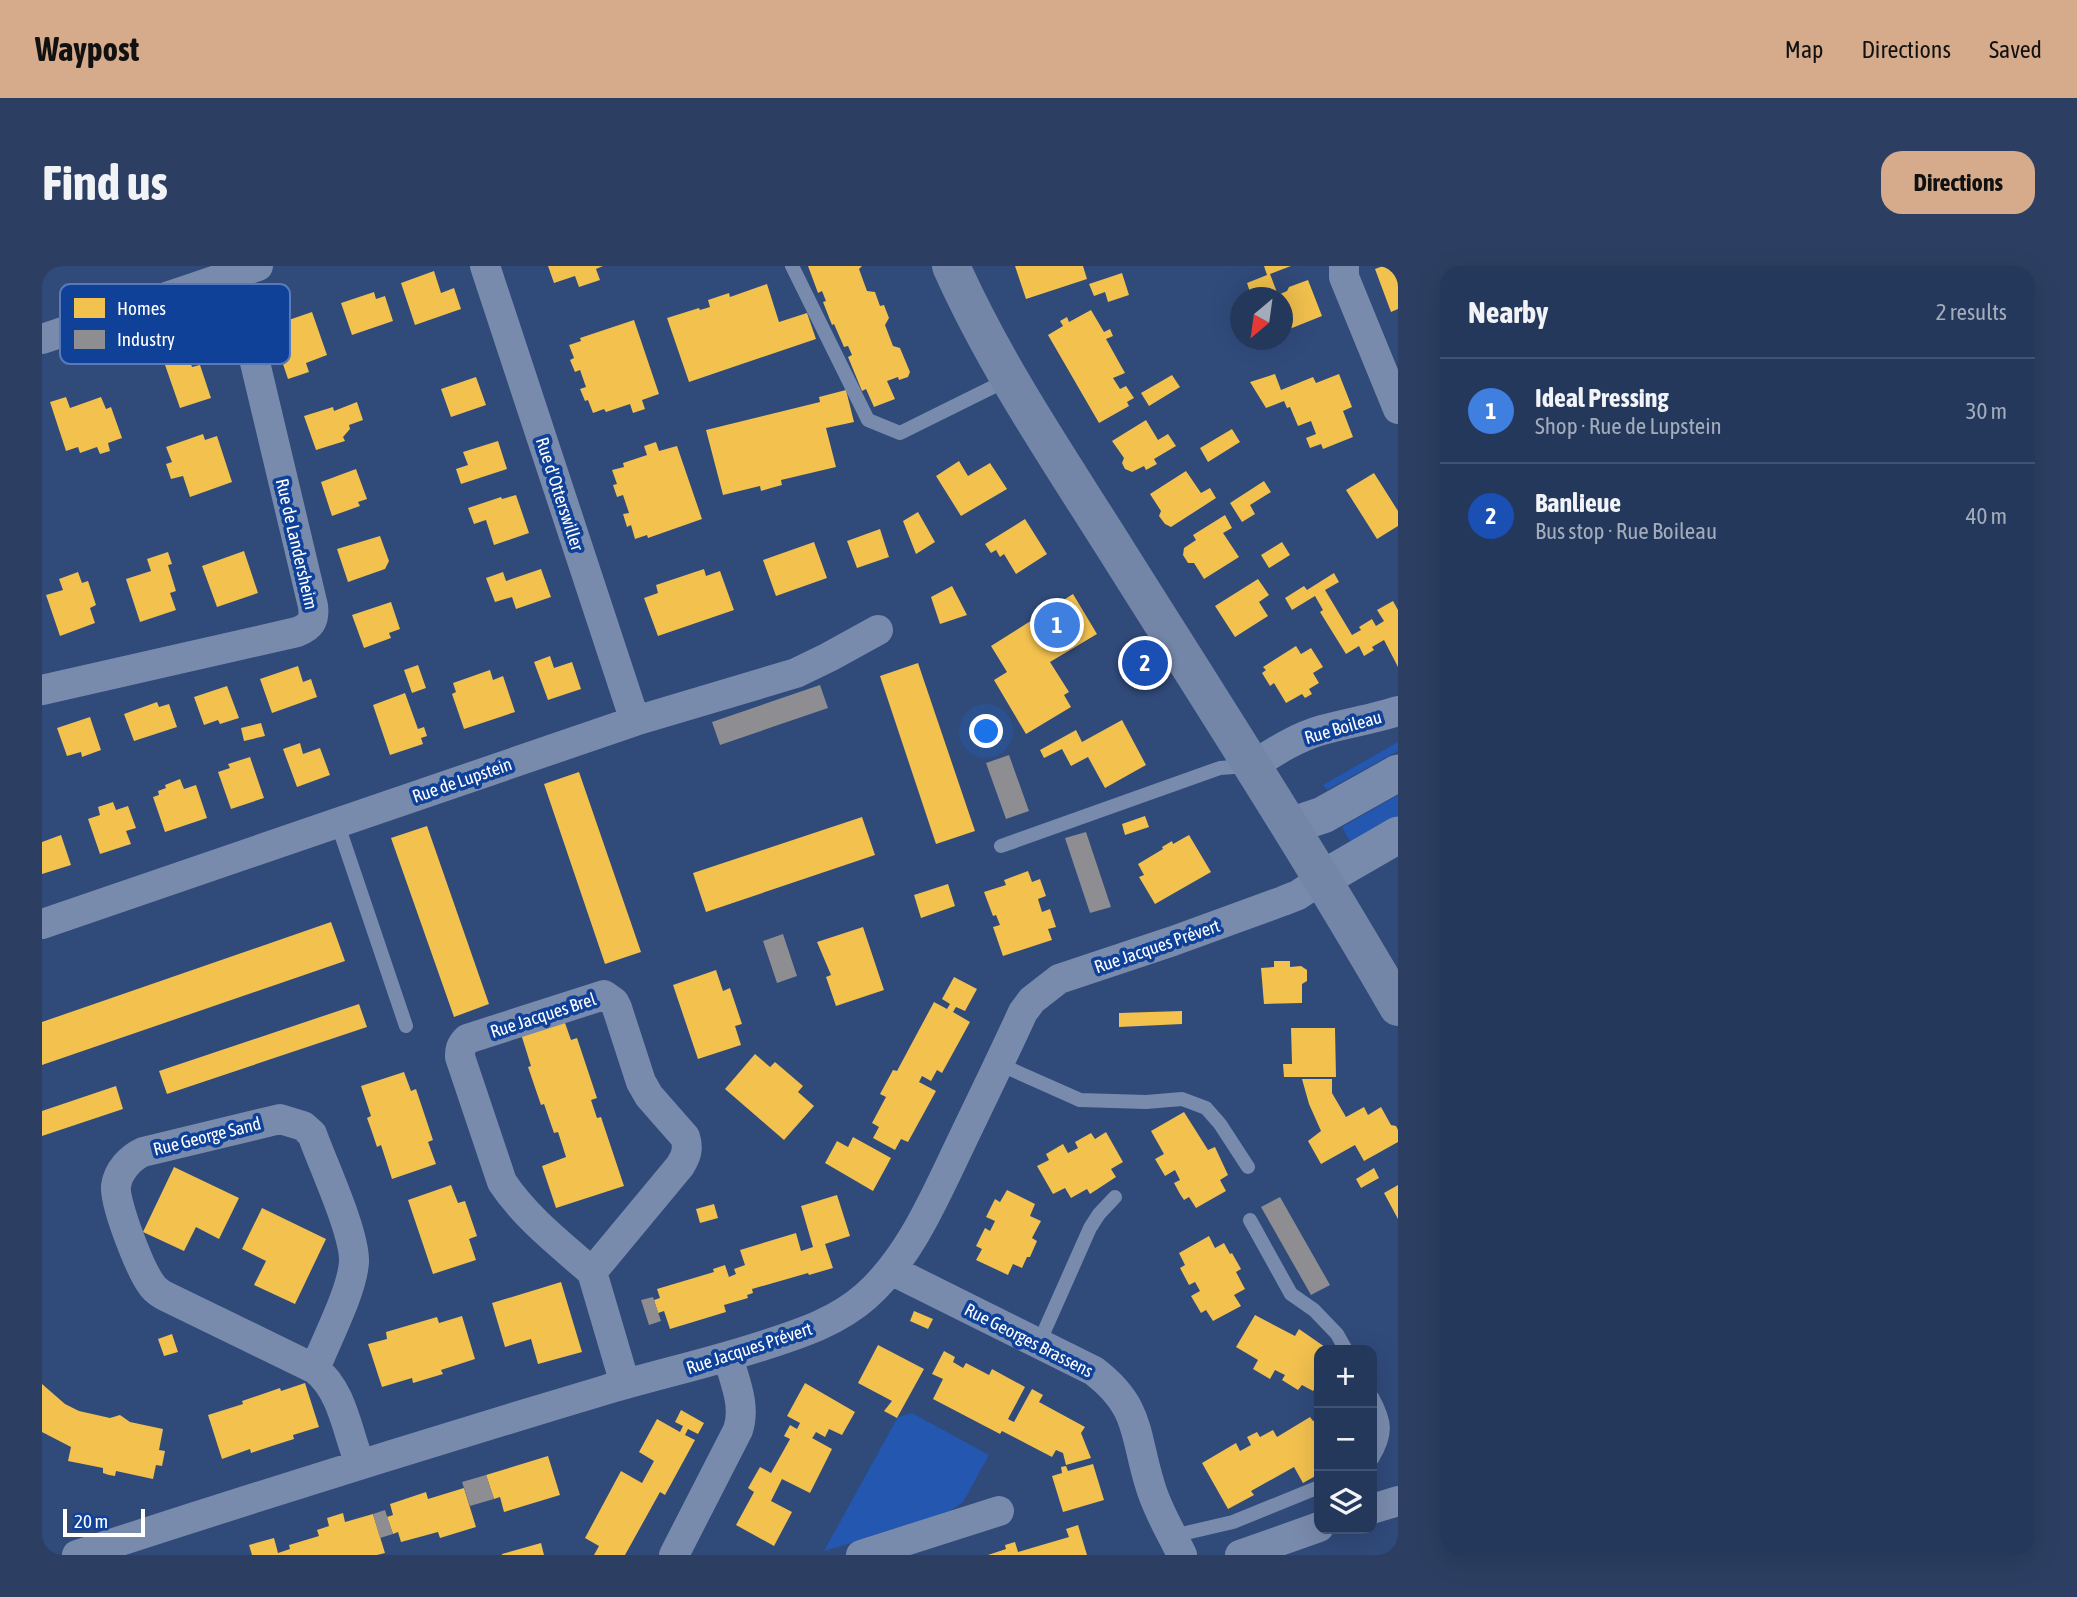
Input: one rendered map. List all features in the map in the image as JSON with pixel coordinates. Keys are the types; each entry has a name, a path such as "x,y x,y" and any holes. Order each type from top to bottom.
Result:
{"main road":[{"path":"951,266 975,320 1009,379 1290,825 1398,1007"}],"street":[{"name":"Rue d'Otterswiller","path":"485,266 635,721"},
{"path":"1344,266 1344,277 1398,409"},
{"path":"198,284 241,269"},
{"path":"42,339 60,333"},
{"name":"Rue de Landersheim","path":"42,690 308,628 312,622 313,606 261,364"},
{"name":"Rue de Lupstein","path":"42,924 635,721 796,673 878,630"},
{"name":"Rue Boileau","path":"1252,766 1297,739 1398,711"},
{"path":"1290,825 1322,815 1398,773"},
{"path":"1322,879 1398,835"},
{"name":"Rue Jacques Prévert","path":"77,1555 360,1464 625,1384 728,1357 805,1332 830,1320 868,1295 891,1270 940,1185 1023,1012 1032,1000 1059,979 1283,901 1322,879"},
{"name":"Rue Jacques Brel","path":"604,995 609,997 617,1008 641,1082 649,1096 685,1137 688,1145 680,1166 592,1272 529,1215 514,1200 502,1182 460,1051 467,1040 604,995"},
{"name":"Rue George Sand","path":"315,1369 352,1275 354,1261 348,1232 312,1135 303,1126 280,1119 143,1152 132,1157 116,1184 118,1202 144,1273 152,1287 163,1295 315,1369 327,1378 336,1391 360,1464"},
{"name":"Rue Georges Brassens","path":"891,1270 1094,1371 1113,1385 1126,1402 1135,1423 1149,1484 1178,1546"},
{"path":"592,1272 625,1384"},
{"path":"674,1555 742,1418 741,1403 728,1357"},
{"path":"1377,1508 1398,1501"},
{"path":"861,1555 999,1511"},
{"path":"1240,1555 1314,1529"}],"lane":[{"path":"792,266 868,420 900,433 1009,379"},
{"path":"1001,846 1220,768 1252,766"},
{"path":"337,822 406,1026"},
{"path":"999,1065 1080,1100 1146,1102 1182,1099 1206,1108 1220,1124 1248,1167"},
{"path":"1039,1343 1090,1228 1115,1197"},
{"path":"1250,1220 1291,1294 1314,1310 1343,1345"},
{"path":"1377,1408 1384,1424 1377,1448"},
{"path":"1178,1546 1314,1488"}],"shaded area":[{"path":"1398,742 1398,751 1327,790 1323,785"},
{"path":"1398,795 1398,819 1352,845 1342,827"},
{"path":"912,1413 989,1455 963,1502 943,1516 824,1551 898,1417"}],"building: Homes":[{"path":"548,266 603,266 596,269 600,280 579,287 575,276 554,283"},
{"path":"808,266 862,266 859,269 867,291 875,292 880,306 884,305 889,318 885,325 893,346 900,348 910,372 908,377 887,381 895,399 874,407 866,389 862,391 848,357 852,355 848,346 844,347 834,324 832,325 823,302 826,301 822,291 818,293"},
{"path":"1015,266 1083,266 1087,279 1026,299"},
{"path":"1264,266 1291,266 1270,274 1275,287 1248,287 1247,283 1267,275"},
{"path":"1398,266 1398,309 1391,312 1375,269"},
{"path":"434,271 441,293 454,288 461,309 415,325 401,283"},
{"path":"1122,273 1129,295 1108,302 1105,292 1094,296 1089,284"},
{"path":"1308,280 1322,316 1293,328 1293,287 1289,287"},
{"path":"767,284 779,322 807,313 816,339 689,382 667,318 710,307 708,300 729,293 730,297"},
{"path":"374,292 376,299 385,296 393,321 352,335 341,303"},
{"path":"1091,310 1104,332 1110,329 1113,336 1106,339 1125,373 1113,378 1120,389 1126,386 1134,398 1127,402 1129,406 1099,423 1048,335 1063,326 1060,321 1067,317 1069,322"},
{"path":"312,312 327,355 306,363 309,372 288,379 283,364 290,364 290,320"},
{"path":"634,320 659,394 642,400 645,409 633,413 630,404 606,412 604,409 593,413 580,389 586,387 580,370 575,372 570,360 574,358 569,345 581,341 580,338"},
{"path":"165,364 191,364 192,367 200,365 211,398 180,408"},
{"path":"1275,374 1281,390 1313,377 1316,383 1339,374 1352,407 1343,411 1353,437 1323,449 1321,444 1310,448 1306,438 1316,434 1311,421 1298,426 1290,407 1287,408 1284,401 1266,408 1250,382"},
{"path":"1172,375 1180,387 1149,406 1141,393"},
{"path":"476,377 486,405 451,417 441,389"},
{"path":"846,390 854,422 826,428 836,467 781,480 782,485 761,491 760,486 723,495 706,430 820,402 819,397"},
{"path":"66,397 70,408 101,397 106,409 111,407 122,438 108,443 110,451 100,454 97,447 80,453 78,447 66,451 50,402"},
{"path":"357,402 363,420 349,425 350,429 343,437 345,441 316,450 304,416 333,407 334,411"},
{"path":"1146,420 1158,440 1168,434 1176,446 1154,459 1157,464 1146,470 1144,466 1132,472 1125,469 1122,463 1124,458 1112,441"},
{"path":"1232,429 1240,442 1208,462 1200,448"},
{"path":"203,434 205,440 217,436 232,482 190,497 183,476 171,479 166,464 172,462 166,447"},
{"path":"498,441 507,469 461,484 456,469 468,465 463,452"},
{"path":"656,442 659,451 677,446 702,519 648,538 647,535 635,539 631,525 627,527 623,514 629,513 623,495 617,497 613,485 617,484 612,470 624,467 623,463 647,455 644,446"},
{"path":"959,461 968,476 990,463 1007,489 961,516 936,476"},
{"path":"356,469 367,499 358,502 360,506 332,516 321,482"},
{"path":"1186,471 1201,493 1210,488 1216,498 1171,527 1159,516 1161,511 1150,494"},
{"path":"1374,473 1398,511 1398,526 1377,539 1346,490"},
{"path":"1264,481 1271,492 1250,505 1255,514 1242,522 1230,503"},
{"path":"516,495 529,533 494,545 486,520 474,524 468,508"},
{"path":"918,512 935,542 916,554 903,521"},
{"path":"1225,515 1232,528 1223,533 1239,557 1204,579 1194,563 1188,563 1183,555 1184,548 1196,540 1193,535"},
{"path":"1025,519 1047,554 1016,574 1004,554 1000,557 996,550 991,553 985,544"},
{"path":"880,529 889,557 857,568 847,541"},
{"path":"380,536 389,561 385,569 348,582 337,549"},
{"path":"814,542 827,578 776,596 763,560"},
{"path":"1282,542 1290,555 1269,568 1261,555"},
{"path":"244,551 258,593 217,607 202,566"},
{"path":"168,552 172,564 168,565 176,591 170,593 176,610 140,622 126,579 151,571 147,559"},
{"path":"541,569 551,597 516,609 512,597 495,602 486,578 503,572 506,581"},
{"path":"704,569 706,576 720,571 734,610 658,636 644,598 658,593 656,585"},
{"path":"78,572 82,583 88,581 96,605 90,608 95,623 60,636 46,595 63,590 59,579"},
{"path":"1334,573 1339,582 1325,590 1352,635 1372,619 1376,626 1384,621 1377,610 1393,601 1398,610 1398,667 1384,640 1364,656 1359,646 1346,654 1320,612 1323,610 1315,596 1292,610 1285,598 1304,586 1307,590"},
{"path":"1258,579 1269,595 1259,602 1268,616 1235,637 1215,606"},
{"path":"952,586 967,615 940,624 931,597"},
{"path":"1073,594 1097,634 1050,662 1069,692 1064,695 1071,707 1026,734 994,680 1007,672 991,646"},
{"path":"391,602 400,629 389,633 391,638 364,648 352,615"},
{"path":"1296,646 1301,654 1311,648 1323,667 1313,673 1319,683 1309,689 1312,694 1305,698 1302,694 1286,703 1274,683 1270,686 1262,673 1266,670 1263,667"},
{"path":"550,656 554,668 572,662 581,689 548,700 534,662"},
{"path":"918,663 975,831 936,844 880,676"},
{"path":"418,665 426,688 412,693 404,670"},
{"path":"298,666 303,682 311,679 317,697 272,713 260,679"},
{"path":"490,670 493,680 503,676 515,712 464,729 452,694 456,692 453,683"},
{"path":"227,686 239,718 220,724 218,720 204,725 194,697"},
{"path":"405,693 418,729 424,727 427,736 421,738 423,744 390,755 373,705"},
{"path":"157,702 159,707 169,704 177,727 134,741 124,714"},
{"path":"90,717 101,750 82,757 81,752 67,756 57,728"},
{"path":"1122,720 1146,765 1105,788 1088,757 1071,766 1062,749 1044,758 1040,750 1076,730 1082,742"},
{"path":"261,723 265,736 244,741 241,728"},
{"path":"300,743 303,754 320,748 330,775 297,787 283,749"},
{"path":"250,757 264,798 231,809 218,772 230,768 228,764"},
{"path":"579,772 641,952 605,964 544,784"},
{"path":"180,779 184,789 196,785 207,818 165,832 153,797 166,788 165,785"},
{"path":"113,802 116,810 128,806 136,828 126,831 131,844 100,854 88,819 100,815 98,807"},
{"path":"1145,816 1149,827 1125,835 1122,824"},
{"path":"862,817 875,855 706,912 693,873"},
{"path":"427,826 489,1004 454,1017 391,838"},
{"path":"61,835 71,865 42,874 42,842"},
{"path":"1189,835 1211,872 1155,904 1139,877 1144,875 1138,864 1172,841 1173,844"},
{"path":"1028,871 1032,882 1040,879 1046,896 1038,899 1042,912 1050,909 1056,927 1048,929 1052,940 1003,956 993,927 1000,925 996,915 993,916 984,892 1006,885 1004,880"},
{"path":"948,884 955,906 921,918 914,895"},
{"path":"331,922 345,961 42,1065 42,1022"},
{"path":"863,927 884,990 836,1006 826,977 831,975 817,942"},
{"path":"1274,961 1290,961 1290,967 1301,966 1307,970 1307,981 1302,984 1302,1003 1264,1004 1261,968 1274,967"},
{"path":"716,970 723,991 730,988 742,1024 735,1026 741,1045 698,1059 673,985"},
{"path":"954,977 977,989 965,1011 956,1007 953,1012 970,1022 942,1073 937,1070 931,1081 922,1076 919,1082 936,1091 908,1142 901,1139 895,1150 873,1138 879,1127 872,1123 886,1097 880,1094 893,1070 897,1071 934,1002 947,1009 950,1004 942,999"},
{"path":"359,1004 367,1027 167,1094 159,1071"},
{"path":"1182,1011 1182,1024 1119,1027 1119,1013"},
{"path":"564,1020 571,1040 577,1038 597,1098 591,1100 597,1118 601,1117 624,1186 556,1208 542,1166 566,1157 558,1132 554,1133 544,1104 541,1105 528,1067 531,1066 521,1034"},
{"path":"1291,1028 1335,1028 1336,1077 1284,1077 1283,1064 1292,1064"},
{"path":"755,1054 770,1067 775,1062 803,1086 798,1092 814,1106 784,1140 725,1089"},
{"path":"404,1072 411,1091 416,1089 433,1140 428,1142 436,1164 392,1179 381,1145 377,1147 367,1118 371,1116 361,1086"},
{"path":"1302,1079 1332,1079 1332,1093 1346,1117 1364,1107 1368,1115 1381,1107 1391,1125 1398,1130 1398,1142 1364,1161 1355,1145 1321,1164 1308,1141 1321,1131"},
{"path":"116,1086 123,1109 42,1136 42,1111"},
{"path":"1184,1112 1208,1150 1215,1147 1228,1175 1220,1180 1226,1191 1196,1208 1189,1197 1184,1200 1180,1194 1174,1183 1180,1180 1175,1170 1165,1176 1155,1159 1164,1154 1151,1131"},
{"path":"1106,1132 1123,1162 1111,1169 1116,1177 1090,1194 1087,1189 1071,1198 1065,1188 1053,1194 1037,1166 1049,1160 1046,1154 1063,1144 1068,1153 1078,1148 1075,1142 1091,1133 1095,1139"},
{"path":"853,1137 891,1158 873,1191 825,1163 837,1141 848,1147"},
{"path":"174,1167 239,1198 219,1239 196,1227 184,1251 143,1232"},
{"path":"1374,1168 1379,1178 1361,1188 1356,1179"},
{"path":"451,1185 458,1203 465,1201 477,1236 469,1239 476,1260 433,1274 408,1200"},
{"path":"1398,1185 1398,1219 1384,1193"},
{"path":"1007,1190 1035,1204 1030,1216 1041,1221 1032,1238 1037,1241 1030,1257 1027,1257 1022,1268 1013,1264 1008,1275 976,1260 982,1249 976,1246 985,1228 990,1231 995,1221 986,1217 995,1199 1000,1202"},
{"path":"837,1195 850,1236 825,1244 833,1268 752,1289 753,1293 747,1295 748,1298 724,1305 726,1312 670,1329 664,1311 658,1313 654,1300 660,1298 657,1289 714,1272 713,1269 725,1265 729,1277 736,1274 734,1269 745,1265 740,1250 796,1233 801,1251 813,1247 801,1206"},
{"path":"714,1204 718,1218 700,1223 696,1209"},
{"path":"262,1208 326,1239 295,1304 254,1285 266,1261 242,1249"},
{"path":"1209,1236 1215,1248 1224,1243 1230,1254 1232,1253 1241,1269 1236,1272 1245,1289 1234,1295 1241,1306 1213,1321 1206,1310 1201,1313 1191,1296 1200,1291 1195,1282 1189,1285 1180,1268 1185,1265 1179,1253"},
{"path":"561,1282 582,1352 538,1364 531,1339 505,1347 492,1303"},
{"path":"914,1311 933,1319 928,1329 910,1321"},
{"path":"1255,1315 1295,1336 1299,1329 1322,1345 1314,1345 1314,1389 1302,1385 1298,1390 1282,1380 1285,1375 1275,1370 1270,1379 1253,1369 1258,1360 1236,1347"},
{"path":"462,1316 475,1359 441,1370 443,1374 413,1383 412,1378 382,1387 368,1344 387,1339 386,1332 437,1317 439,1323"},
{"path":"172,1334 178,1352 164,1356 158,1339"},
{"path":"878,1345 924,1369 897,1418 884,1411 892,1401 858,1383"},
{"path":"944,1351 955,1357 953,1362 963,1368 966,1363 989,1375 992,1369 1025,1387 1008,1419 1014,1422 1032,1389 1043,1395 1039,1402 1085,1427 1081,1433 1091,1458 1066,1465 1063,1453 1056,1450 1052,1457 1002,1431 1000,1434 933,1399 943,1379 932,1374"},
{"path":"305,1383 319,1427 293,1435 294,1439 251,1453 250,1449 222,1459 208,1415 280,1388 281,1391"},
{"path":"805,1383 855,1412 842,1435 829,1429 825,1437 816,1432 812,1438 832,1449 810,1493 782,1479 771,1501 792,1512 774,1546 736,1525 754,1492 748,1488 760,1467 771,1473 790,1439 784,1436 790,1425 797,1429 800,1423 787,1416"},
{"path":"42,1384 65,1404 79,1411 110,1418 120,1415 130,1422 163,1429 159,1450 165,1451 162,1466 156,1465 153,1479 116,1471 115,1476 109,1475 103,1473 103,1468 68,1461 71,1447 42,1432"},
{"path":"681,1410 704,1423 698,1434 688,1429 685,1435 695,1440 665,1495 660,1492 625,1555 594,1555 599,1546 585,1538 621,1471 642,1483 654,1461 639,1452 657,1419 680,1432 683,1426 675,1422"},
{"path":"1310,1417 1314,1420 1314,1477 1303,1483 1294,1467 1251,1491 1254,1495 1228,1509 1202,1463 1236,1443 1240,1451 1251,1445 1247,1437 1257,1432 1260,1437 1273,1430 1277,1437"},
{"path":"548,1456 560,1495 504,1512 500,1497 494,1499 486,1475"},
{"path":"1093,1464 1104,1500 1063,1512 1052,1476 1062,1473 1061,1467 1066,1466 1068,1471"},
{"path":"464,1488 476,1527 440,1538 438,1532 401,1542 398,1532 393,1534 387,1517 393,1515 390,1504 426,1492 428,1499"},
{"path":"343,1513 345,1522 373,1514 385,1553 252,1555 249,1545 274,1538 278,1553 290,1549 289,1545 319,1536 317,1530 329,1526 327,1518"},
{"path":"1078,1525 1087,1555 988,1555 1006,1549 1005,1545 1015,1542 1018,1552 1069,1537 1066,1529"},
{"path":"541,1543 544,1555 502,1555 502,1554"}],"building: Industry":[{"path":"820,685 828,708 720,745 712,722"},
{"path":"1009,755 1029,811 1006,819 986,763"},
{"path":"1086,832 1111,907 1090,913 1065,838"},
{"path":"783,934 797,976 777,983 763,941"},
{"path":"1280,1197 1330,1285 1311,1295 1261,1207"},
{"path":"653,1297 661,1321 649,1325 641,1300"},
{"path":"486,1475 494,1499 470,1506 462,1482"},
{"path":"385,1510 393,1534 380,1538 373,1514"}],"place":[{"name":"Ideal Pressing","path":"1057,625"},
{"name":"Banlieue","path":"1145,663"}]}
